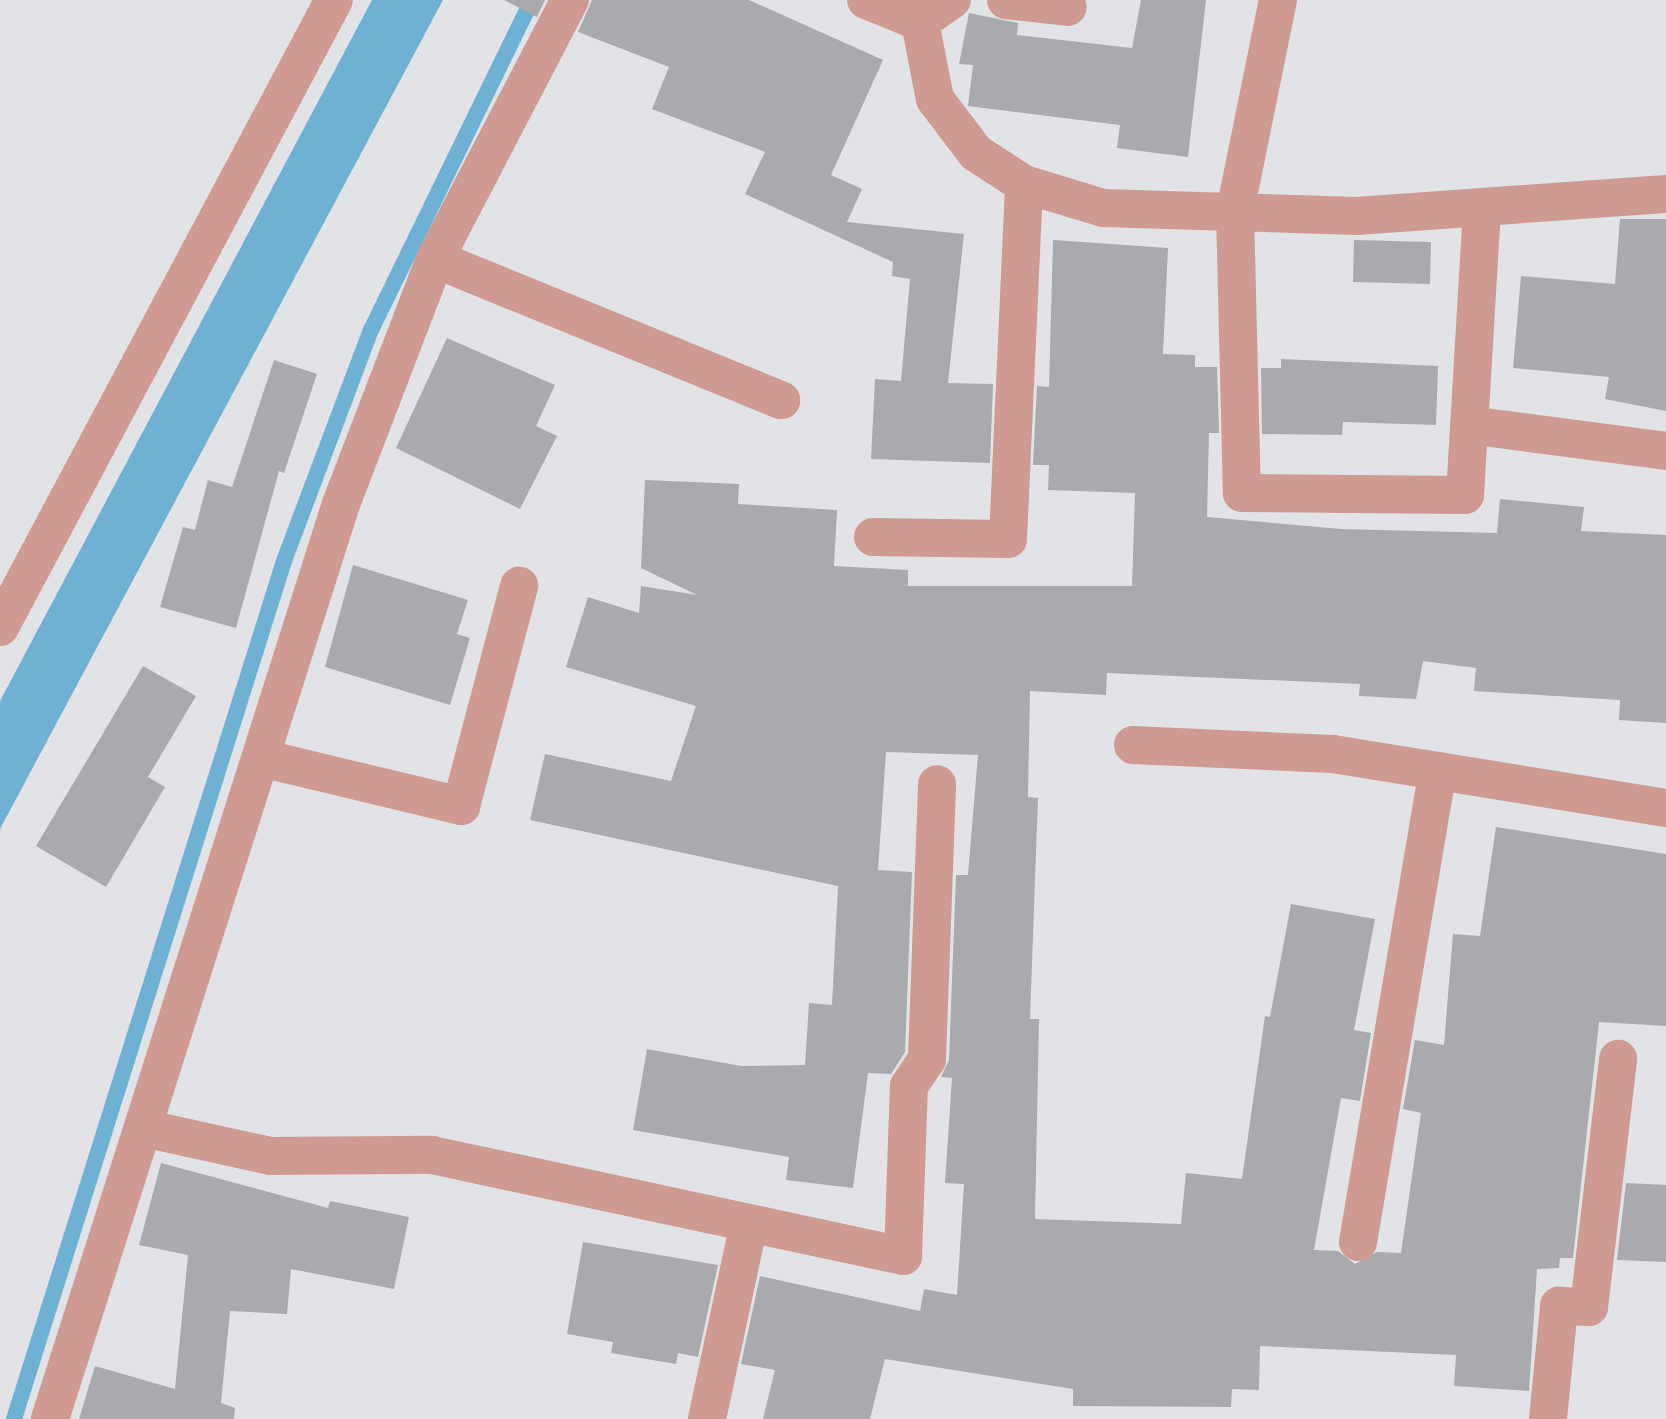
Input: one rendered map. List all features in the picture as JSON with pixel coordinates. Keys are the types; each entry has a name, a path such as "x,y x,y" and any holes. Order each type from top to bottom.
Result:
{"street":[{"path":"0,628 334,0"},
{"path":"50,1419 341,504 435,259 570,0"},
{"path":"866,0 920,22"},
{"path":"920,22 952,0"},
{"path":"1006,0 1068,7"},
{"path":"1278,0 1235,211 1242,493 1465,495 1482,208"},
{"path":"920,22 934,99 976,153 1024,184 1103,208 1357,216 1666,194"},
{"path":"873,537 1008,539 1024,184"},
{"path":"435,259 781,400"},
{"path":"1469,425 1666,451"},
{"path":"261,758 461,806 519,586"},
{"path":"1133,745 1333,754 1666,808"},
{"path":"1358,1242 1438,771"},
{"path":"143,1128 270,1156 432,1155 903,1256 909,1086 927,1059 937,783"},
{"path":"1548,1419 1559,1306 1589,1307 1618,1059"},
{"path":"707,1419 749,1223"}],"water":[{"path":"372,0 443,0 0,829 0,701"}],"building":[{"path":"504,0 545,0 537,17"},
{"path":"592,0 749,0 883,60 831,175 862,189 847,222 964,234 948,383 993,384 990,463 871,459 875,379 901,381 910,279 892,276 893,262 745,194 765,152 652,109 669,67 578,32"},
{"path":"1141,0 1206,0 1188,157 1117,148 1120,125 968,106 973,65 959,64 969,13 1018,23 1017,35 1132,48"},
{"path":"1620,219 1666,219 1666,411 1605,399 1609,377 1513,368 1521,276 1615,284"},
{"path":"1053,240 1168,248 1163,354 1195,355 1195,367 1217,367 1219,433 1209,433 1207,517 1341,529 1497,533 1500,499 1584,507 1581,531 1666,535 1666,723 1619,720 1620,700 1474,691 1476,668 1423,661 1416,699 1359,696 1360,684 1107,673 1106,695 1030,691 1028,797 1038,798 1030,1019 1039,1019 1035,1219 1181,1224 1186,1173 1242,1179 1265,1016 1270,1017 1291,904 1375,919 1354,1030 1371,1033 1360,1101 1341,1098 1314,1250 1338,1251 1355,1264 1377,1252 1401,1253 1421,1113 1403,1109 1415,1040 1444,1045 1453,934 1480,936 1496,827 1666,854 1666,1026 1599,1022 1573,1258 1560,1258 1559,1268 1537,1269 1529,1391 1454,1386 1456,1355 1260,1346 1259,1390 1232,1389 1231,1407 1073,1406 1073,1389 885,1359 870,1419 763,1419 775,1370 741,1364 760,1276 920,1311 924,1289 957,1295 964,1184 945,1183 952,1078 941,1077 949,1060 956,875 968,875 978,755 886,752 878,870 912,872 905,1052 891,1074 868,1073 853,1188 786,1180 789,1157 633,1130 647,1049 741,1066 805,1065 809,1003 832,1005 838,886 530,820 545,754 671,781 696,706 566,667 588,597 639,613 641,586 697,595 641,568 645,480 739,484 738,504 837,510 834,566 908,570 908,586 1132,586 1135,493 1048,490 1049,465 1033,465 1037,386 1049,387"},
{"path":"1354,240 1431,242 1430,284 1353,282"},
{"path":"447,338 555,385 536,426 557,436 520,509 396,448"},
{"path":"1281,359 1438,366 1436,425 1343,422 1342,435 1262,434 1261,368 1281,368"},
{"path":"274,360 317,374 284,473 279,471 236,628 160,607 183,527 195,530 208,480 232,487"},
{"path":"353,565 468,600 457,634 470,638 450,705 325,667"},
{"path":"143,666 196,696 148,777 165,787 106,887 36,846"},
{"path":"161,1163 328,1208 330,1201 409,1217 394,1289 291,1269 287,1314 230,1311 221,1403 235,1408 234,1419 79,1419 95,1366 175,1389 188,1255 139,1245"},
{"path":"1626,1183 1666,1185 1666,1262 1617,1260"},
{"path":"583,1242 718,1265 698,1357 678,1353 676,1364 611,1353 613,1342 567,1334"}],"waterway":[{"path":"14,1419 284,561 371,330 532,0"}]}
